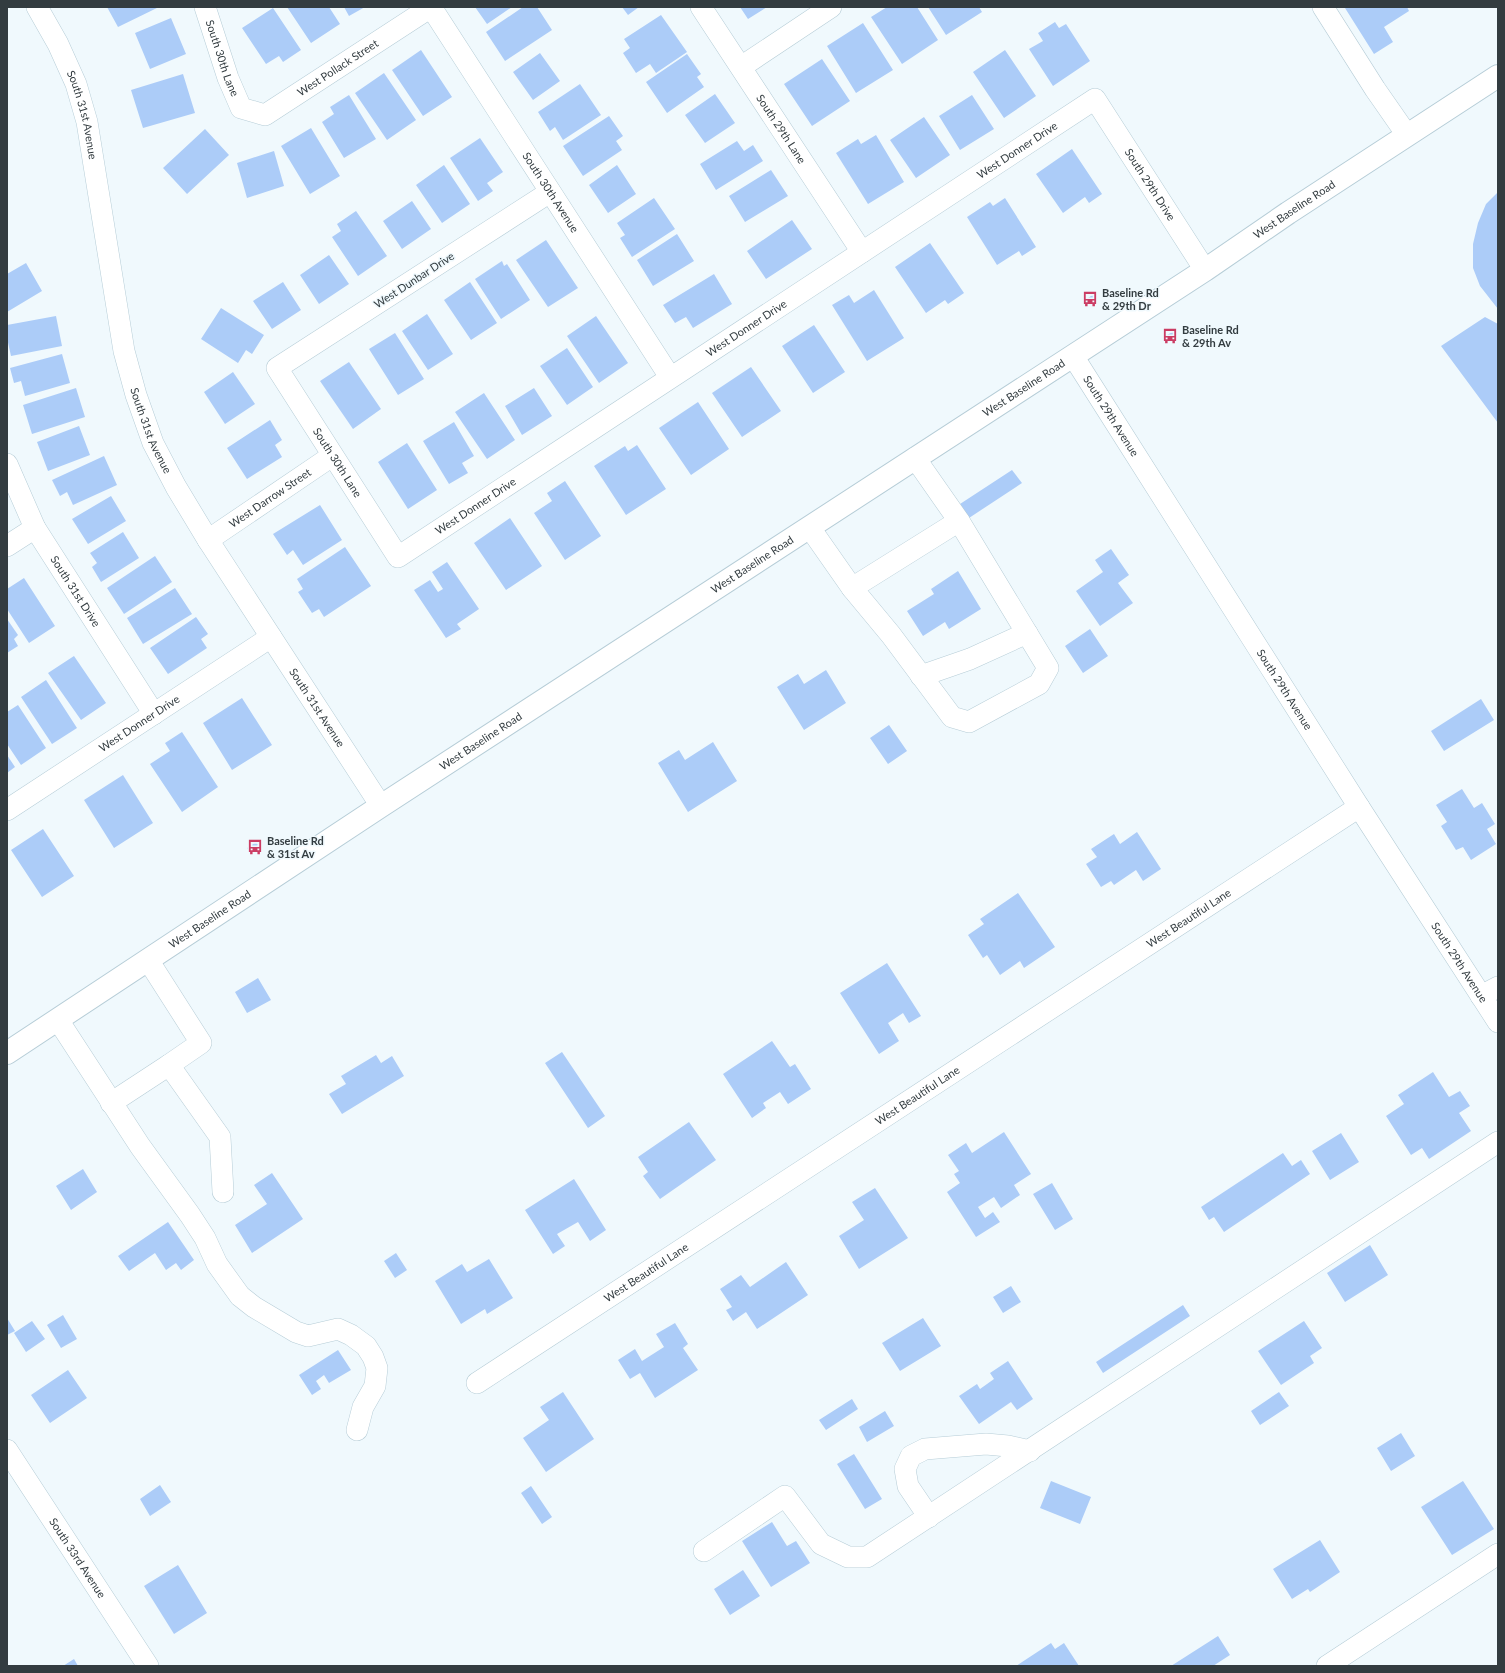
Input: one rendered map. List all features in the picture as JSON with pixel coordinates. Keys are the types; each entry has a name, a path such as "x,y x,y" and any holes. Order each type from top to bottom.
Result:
{"main road":[{"name":"West Baseline Road","path":"7,1053 381,806 1205,270 1498,76"}],"street":[{"name":"South 31st Avenue","path":"37,7 58,44 73,77 87,122 124,351 136,395 153,443 176,487 208,540 381,806"},
{"name":"South 30th Lane","path":"205,7 228,78 241,108"},
{"name":"West Pollack Street","path":"241,108 264,115 431,7"},
{"name":"South 30th Avenue","path":"431,7 670,377"},
{"name":"South 29th Lane","path":"701,7 862,252"},
{"path":"740,67 831,7"},
{"path":"1324,7 1375,89 1407,135"},
{"name":"West Donner Drive","path":"398,556 1095,99"},
{"name":"South 29th Drive","path":"1095,99 1205,270"},
{"name":"West Dunbar Drive","path":"277,368 550,192"},
{"name":"South 29th Avenue","path":"1073,356 1359,807 1489,991 1498,1022"},
{"name":"South 30th Lane","path":"277,368 332,456 398,556"},
{"name":"West Darrow Street","path":"208,540 332,456"},
{"path":"810,528 852,588 891,635 952,717 968,722 1039,684 1048,668 959,521 915,458"},
{"name":"South 31st Drive","path":"7,464 35,528 154,714"},
{"path":"852,588 959,521"},
{"path":"7,546 35,528"},
{"path":"921,676 970,659 1027,633"},
{"name":"West Donner Drive","path":"7,810 271,637"},
{"name":"West Beautiful Lane","path":"477,1383 1359,807"},
{"path":"111,1103 201,1043 148,960"},
{"path":"58,1020 140,1146 190,1215 205,1238 217,1264 240,1296 254,1307 296,1332 308,1336 338,1329 352,1334 366,1346 373,1357 377,1368 375,1386 363,1407 357,1430"},
{"path":"169,1065 220,1137 223,1192"},
{"path":"704,1551 785,1496 821,1544 848,1557 867,1556 1030,1451 1498,1142"},
{"path":"929,1517 908,1486 905,1469 911,1456 925,1449 986,1444 1008,1446 1030,1451"},
{"name":"South 33rd Avenue","path":"7,1450 148,1666"},
{"path":"1327,1666 1498,1554"}],"building":[{"path":"107,7 159,7 118,27"},
{"path":"287,7 329,7 340,24 311,43"},
{"path":"344,7 365,7 349,16"},
{"path":"475,7 512,7 487,24"},
{"path":"523,7 537,7 552,30 505,61 486,32"},
{"path":"622,7 639,7 628,15"},
{"path":"740,7 767,7 748,19"},
{"path":"887,7 917,7 938,40 902,64 871,17"},
{"path":"928,7 979,7 982,12 946,35"},
{"path":"1407,7 1409,11 1384,27 1393,42 1374,54 1345,8"},
{"path":"273,8 301,50 283,62 279,56 266,64 242,28"},
{"path":"661,15 687,52 656,73 650,64 636,73 623,53 630,48 624,39"},
{"path":"171,18 186,54 150,69 135,33"},
{"path":"1055,22 1059,28 1066,24 1090,61 1053,86 1029,49 1043,41 1038,33"},
{"path":"863,23 893,70 856,93 827,46"},
{"path":"421,50 452,97 423,116 392,70"},
{"path":"1005,50 1036,96 1004,118 973,72"},
{"path":"540,53 560,81 533,100 513,72"},
{"path":"687,54 701,74 697,77 704,87 667,113 646,82"},
{"path":"822,59 850,101 812,126 784,84"},
{"path":"384,73 416,120 387,140 355,93"},
{"path":"183,74 195,113 143,128 131,90"},
{"path":"580,84 601,115 563,140 555,127 550,131 538,112"},
{"path":"715,94 735,123 705,143 685,115"},
{"path":"349,95 376,139 344,158 322,122 334,114 330,107"},
{"path":"972,95 994,129 960,150 939,116"},
{"path":"609,116 623,136 616,141 622,150 583,176 563,146"},
{"path":"924,117 950,155 916,178 890,140"},
{"path":"311,128 340,176 310,194 281,146"},
{"path":"205,129 229,155 187,194 163,168"},
{"path":"876,135 904,182 868,204 836,153 858,139 861,144"},
{"path":"480,138 503,172 487,183 493,191 478,201 450,158"},
{"path":"737,141 744,151 753,145 763,161 716,190 700,164"},
{"path":"1072,149 1102,194 1089,203 1085,197 1063,213 1036,174"},
{"path":"274,151 284,186 247,198 237,163"},
{"path":"444,165 470,204 442,223 416,185"},
{"path":"617,165 636,194 608,213 589,185"},
{"path":"771,170 788,196 745,222 729,196"},
{"path":"1498,192 1498,309 1480,286 1473,268 1473,244 1478,223 1486,204"},
{"path":"654,198 675,229 632,257 620,238 625,235 617,223"},
{"path":"1005,198 1036,247 1022,256 1019,251 997,265 967,217 990,202 993,206"},
{"path":"412,201 431,229 402,249 383,221"},
{"path":"356,211 387,256 358,276 332,237 341,231 337,224"},
{"path":"792,220 812,249 766,279 747,251"},
{"path":"677,234 694,261 653,286 637,260"},
{"path":"546,240 578,288 548,307 516,260"},
{"path":"930,243 964,293 948,304 945,300 926,313 895,267"},
{"path":"329,255 349,284 319,304 300,275"},
{"path":"502,261 504,266 507,264 530,300 501,319 475,279"},
{"path":"26,263 42,291 7,312 7,274"},
{"path":"714,274 732,304 693,328 686,317 675,323 663,305"},
{"path":"283,282 301,310 272,329 253,301"},
{"path":"470,282 497,323 471,340 444,300"},
{"path":"874,290 904,338 867,361 832,305 849,295 854,303"},
{"path":"1094,294 1095,297 1086,302 1085,300"},
{"path":"221,308 264,335 252,354 246,350 238,363 201,339"},
{"path":"427,314 453,354 428,370 402,331"},
{"path":"56,316 62,346 11,356 7,338 7,325"},
{"path":"596,316 628,363 599,383 567,336"},
{"path":"1485,317 1498,324 1498,423 1441,346"},
{"path":"814,325 845,372 813,393 782,346"},
{"path":"1176,330 1177,332 1168,338 1167,335"},
{"path":"395,333 424,379 398,395 369,349"},
{"path":"567,348 593,387 567,405 540,366"},
{"path":"62,354 70,383 25,396 21,381 14,383 10,368"},
{"path":"349,362 381,409 353,429 320,381"},
{"path":"751,367 781,411 742,437 712,393"},
{"path":"233,372 255,404 225,424 204,392"},
{"path":"76,388 85,417 32,434 23,405"},
{"path":"534,388 552,416 522,435 505,406"},
{"path":"484,393 515,440 487,459 455,412"},
{"path":"698,402 729,449 691,475 659,428"},
{"path":"270,420 282,440 275,445 282,457 247,479 227,448"},
{"path":"454,422 474,456 462,463 468,473 449,484 423,441"},
{"path":"79,426 90,455 48,471 37,442"},
{"path":"407,443 437,490 408,509 378,462"},
{"path":"637,445 666,489 626,515 594,466 625,446 628,451"},
{"path":"104,456 117,485 73,505 67,492 60,496 52,480"},
{"path":"1012,470 1022,483 969,518 960,504"},
{"path":"565,481 601,536 565,560 534,513 552,501 547,493"},
{"path":"111,496 126,521 88,544 72,519"},
{"path":"320,505 342,540 303,565 293,550 287,555 273,534"},
{"path":"510,518 542,566 506,590 474,543"},
{"path":"123,532 139,558 101,582 92,567 97,563 90,553"},
{"path":"345,547 371,586 324,617 319,609 312,613 298,592 303,589 297,579"},
{"path":"1111,549 1129,575 1118,583 1133,603 1100,626 1076,591 1103,572 1095,560"},
{"path":"155,556 172,582 124,614 107,588"},
{"path":"447,562 479,609 457,624 461,629 446,638 414,590 430,580 438,592 443,589 432,572"},
{"path":"958,571 981,609 949,629 945,622 923,636 907,611 934,594 931,589"},
{"path":"24,578 55,626 29,643 7,609 7,589"},
{"path":"175,588 192,614 143,644 127,618"},
{"path":"196,617 208,634 201,639 207,648 168,674 150,648"},
{"path":"7,619 18,635 14,639 18,646 7,653"},
{"path":"1090,629 1108,656 1083,673 1065,646"},
{"path":"74,656 106,703 81,720 48,673"},
{"path":"826,670 846,703 804,730 777,687 798,674 804,684"},
{"path":"46,680 77,728 52,744 21,697"},
{"path":"242,698 272,745 232,770 203,723"},
{"path":"1481,699 1494,720 1444,751 1431,731"},
{"path":"18,705 46,748 21,765 7,744 7,712"},
{"path":"889,725 907,751 888,764 870,738"},
{"path":"182,732 218,787 182,812 150,764 170,751 165,743"},
{"path":"713,742 737,781 688,812 658,763 679,750 685,760"},
{"path":"7,755 15,767 7,773"},
{"path":"123,775 153,823 114,848 84,800"},
{"path":"1462,789 1474,808 1482,803 1495,824 1487,829 1496,844 1471,860 1463,847 1456,850 1441,826 1447,822 1436,805"},
{"path":"43,829 74,876 42,897 11,850"},
{"path":"1137,832 1161,869 1143,881 1136,870 1114,885 1111,881 1101,887 1086,864 1097,857 1091,849 1114,834 1120,844"},
{"path":"256,842 258,845 249,851 247,848"},
{"path":"1018,893 1055,947 1024,968 1020,961 1000,975 987,955 983,958 968,935 984,924 980,919"},
{"path":"887,963 921,1016 909,1023 903,1013 888,1023 899,1041 879,1054 840,993"},
{"path":"258,978 271,1000 247,1013 235,992"},
{"path":"772,1041 790,1067 795,1064 811,1089 788,1104 780,1092 763,1103 766,1108 752,1118 723,1074"},
{"path":"562,1052 605,1116 588,1128 545,1063"},
{"path":"376,1055 381,1063 392,1056 404,1076 342,1114 329,1094 346,1084 341,1076"},
{"path":"1433,1072 1449,1097 1460,1091 1470,1106 1459,1113 1471,1131 1429,1159 1422,1148 1411,1155 1386,1116 1404,1104 1398,1095"},
{"path":"689,1122 716,1160 660,1199 643,1176 648,1172 638,1157"},
{"path":"1004,1132 1031,1174 1014,1185 1020,1195 1001,1208 994,1197 978,1207 985,1218 993,1212 1000,1222 976,1237 947,1192 960,1183 954,1174 959,1171 948,1155 966,1143 972,1153"},
{"path":"1341,1133 1359,1162 1330,1180 1312,1151"},
{"path":"1283,1153 1292,1166 1301,1160 1310,1174 1224,1232 1214,1217 1209,1220 1201,1207"},
{"path":"83,1169 97,1192 71,1210 56,1186"},
{"path":"272,1173 303,1219 252,1253 235,1225 267,1204 254,1185"},
{"path":"574,1179 606,1230 590,1241 578,1222 557,1234 565,1246 553,1254 525,1210"},
{"path":"1052,1183 1073,1219 1055,1230 1033,1194"},
{"path":"875,1188 908,1238 859,1269 839,1236 864,1220 852,1202"},
{"path":"168,1222 194,1260 181,1270 176,1263 166,1270 155,1253 129,1271 118,1256"},
{"path":"1370,1245 1388,1275 1345,1302 1327,1273"},
{"path":"396,1253 407,1270 395,1278 384,1261"},
{"path":"489,1259 513,1298 487,1314 485,1309 461,1324 435,1281 462,1264 467,1272"},
{"path":"786,1262 808,1295 757,1329 746,1312 733,1321 726,1310 732,1307 720,1289 741,1275 750,1287"},
{"path":"1011,1286 1021,1302 1003,1313 993,1297"},
{"path":"1183,1305 1190,1316 1103,1373 1096,1362"},
{"path":"63,1315 77,1339 61,1348 47,1325"},
{"path":"7,1318 15,1331 7,1335"},
{"path":"923,1318 941,1346 900,1371 882,1343"},
{"path":"32,1321 45,1339 26,1352 14,1333"},
{"path":"1304,1321 1322,1348 1310,1356 1314,1363 1281,1385 1258,1351"},
{"path":"675,1323 688,1344 683,1348 698,1370 655,1398 640,1373 630,1379 618,1360 635,1349 642,1361 664,1347 656,1334"},
{"path":"338,1350 351,1370 329,1383 324,1375 316,1381 321,1389 312,1395 299,1375"},
{"path":"1008,1361 1033,1399 1017,1410 1011,1402 979,1424 959,1396 977,1384 980,1389 994,1379 990,1373"},
{"path":"68,1370 87,1398 50,1423 31,1395"},
{"path":"563,1392 594,1439 546,1472 523,1438 549,1420 540,1407"},
{"path":"1279,1392 1289,1406 1260,1425 1251,1411"},
{"path":"852,1399 858,1409 826,1430 819,1420"},
{"path":"885,1411 894,1426 867,1442 859,1427"},
{"path":"1401,1433 1415,1456 1391,1471 1377,1448"},
{"path":"854,1454 882,1499 865,1509 837,1464"},
{"path":"1051,1481 1091,1497 1080,1524 1040,1508"},
{"path":"1463,1481 1494,1529 1452,1555 1421,1507"},
{"path":"160,1485 171,1502 150,1516 140,1499"},
{"path":"531,1486 552,1517 542,1524 521,1493"},
{"path":"772,1522 787,1546 796,1541 810,1563 771,1587 742,1541"},
{"path":"1320,1540 1340,1572 1310,1592 1308,1589 1292,1599 1273,1569"},
{"path":"178,1565 207,1613 174,1634 144,1586"},
{"path":"743,1570 760,1596 730,1615 714,1589"},
{"path":"1218,1636 1230,1655 1213,1666 1171,1666"},
{"path":"1051,1643 1055,1649 1064,1643 1079,1666 1016,1666"},
{"path":"74,1659 78,1666 63,1666"}],"place":[{"name":"Baseline Rd & 29th Dr","path":"1090,299"},
{"name":"Baseline Rd & 29th Av","path":"1170,336"},
{"name":"Baseline Rd & 31st Av","path":"255,847"}]}
